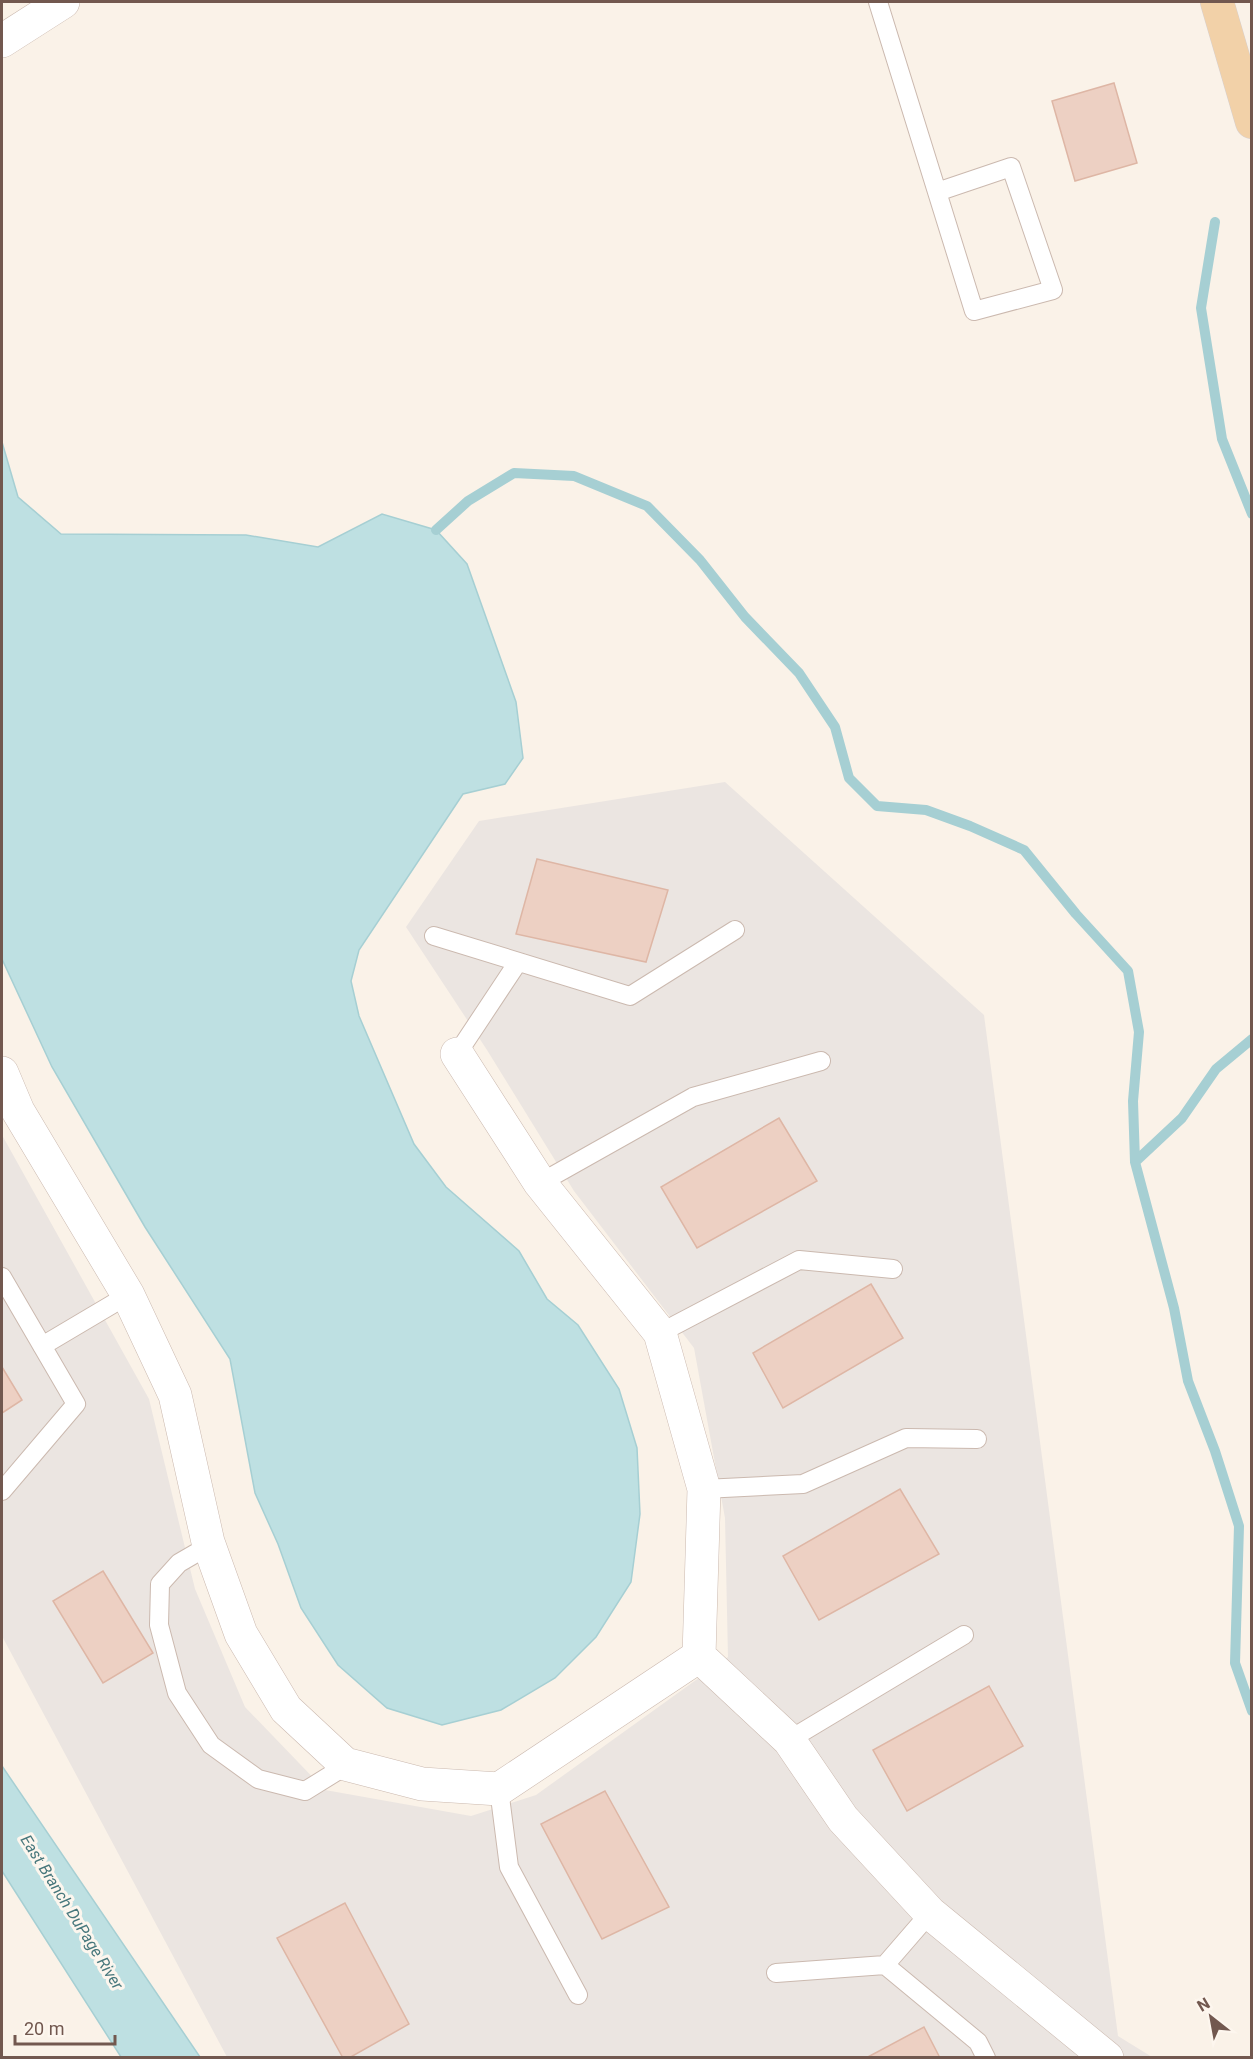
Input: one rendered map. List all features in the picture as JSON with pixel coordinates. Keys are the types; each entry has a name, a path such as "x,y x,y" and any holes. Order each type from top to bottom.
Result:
{"main road":[{"path":"1217,2 1251,122"}],"street":[{"path":"2,41 63,2"},
{"path":"457,1054 540,1183 660,1333 704,1489 699,1656 789,1740 843,1819 930,1913 1107,2058"},
{"path":"2,1073 18,1111 128,1295 175,1395 210,1545 241,1634 286,1709 346,1765 422,1784 499,1790 699,1656"}],"lane":[{"path":"878,2 937,192 974,311 1053,290 1011,167 937,192"},
{"path":"434,936 630,996 735,930"},
{"path":"457,1054 518,962"},
{"path":"540,1183 693,1097 821,1062"},
{"path":"660,1333 799,1260 893,1269"},
{"path":"2,1277 76,1404 2,1491"},
{"path":"42,1346 128,1295"},
{"path":"704,1489 803,1484 906,1438 977,1439"},
{"path":"210,1545 179,1563 160,1584 159,1625 177,1694 211,1745 258,1779 305,1791 346,1765"},
{"path":"789,1740 964,1635"},
{"path":"499,1790 509,1867 578,1995"},
{"path":"885,1965 930,1913"},
{"path":"776,1973 885,1965 978,2042 986,2058"}],"shaded area":[{"path":"725,782 984,1015 1118,2036 1152,2057 227,2057 2,1636 2,1135 149,1399 195,1589 245,1707 325,1790 471,1816 536,1795 728,1657 725,1518 694,1348 574,1191 487,1050 406,927 479,821"}],"water":[{"path":"2,442 18,497 61,534 246,535 318,547 382,514 436,530 467,564 516,702 523,758 505,784 463,794 359,950 351,981 359,1016 414,1144 446,1187 519,1251 547,1299 578,1325 619,1389 637,1448 640,1514 631,1582 596,1637 555,1678 501,1710 442,1725 387,1708 338,1665 301,1608 278,1544 255,1493 230,1359 145,1227 52,1067 2,959"},
{"name":"East Branch DuPage River","path":"2,1766 200,2057 121,2057 2,1871"}],"building":[{"path":"1114,83 1137,163 1075,181 1052,101"},
{"path":"537,859 668,890 646,962 516,934"},
{"path":"779,1118 817,1181 697,1248 661,1187"},
{"path":"871,1284 903,1338 783,1408 753,1353"},
{"path":"2,1367 22,1400 2,1413"},
{"path":"900,1489 939,1554 819,1620 783,1556"},
{"path":"103,1571 153,1653 103,1683 53,1601"},
{"path":"989,1686 1023,1746 907,1811 873,1750"},
{"path":"605,1791 669,1907 602,1939 541,1824"},
{"path":"345,1903 409,2024 349,2058 343,2058 277,1938"},
{"path":"924,2027 940,2058 866,2058"}],"waterway":[{"path":"1215,222 1201,308 1222,439 1252,514"},
{"path":"436,530 468,501 514,473 574,476 647,506 700,560 745,617 799,673 835,727 849,778 877,806 926,810 970,826 1024,850 1076,914 1128,971 1139,1032 1133,1101 1135,1162 1174,1308 1188,1381 1215,1451 1239,1526 1235,1663 1252,1711"},
{"path":"1135,1162 1182,1118 1216,1069 1252,1039"}]}
